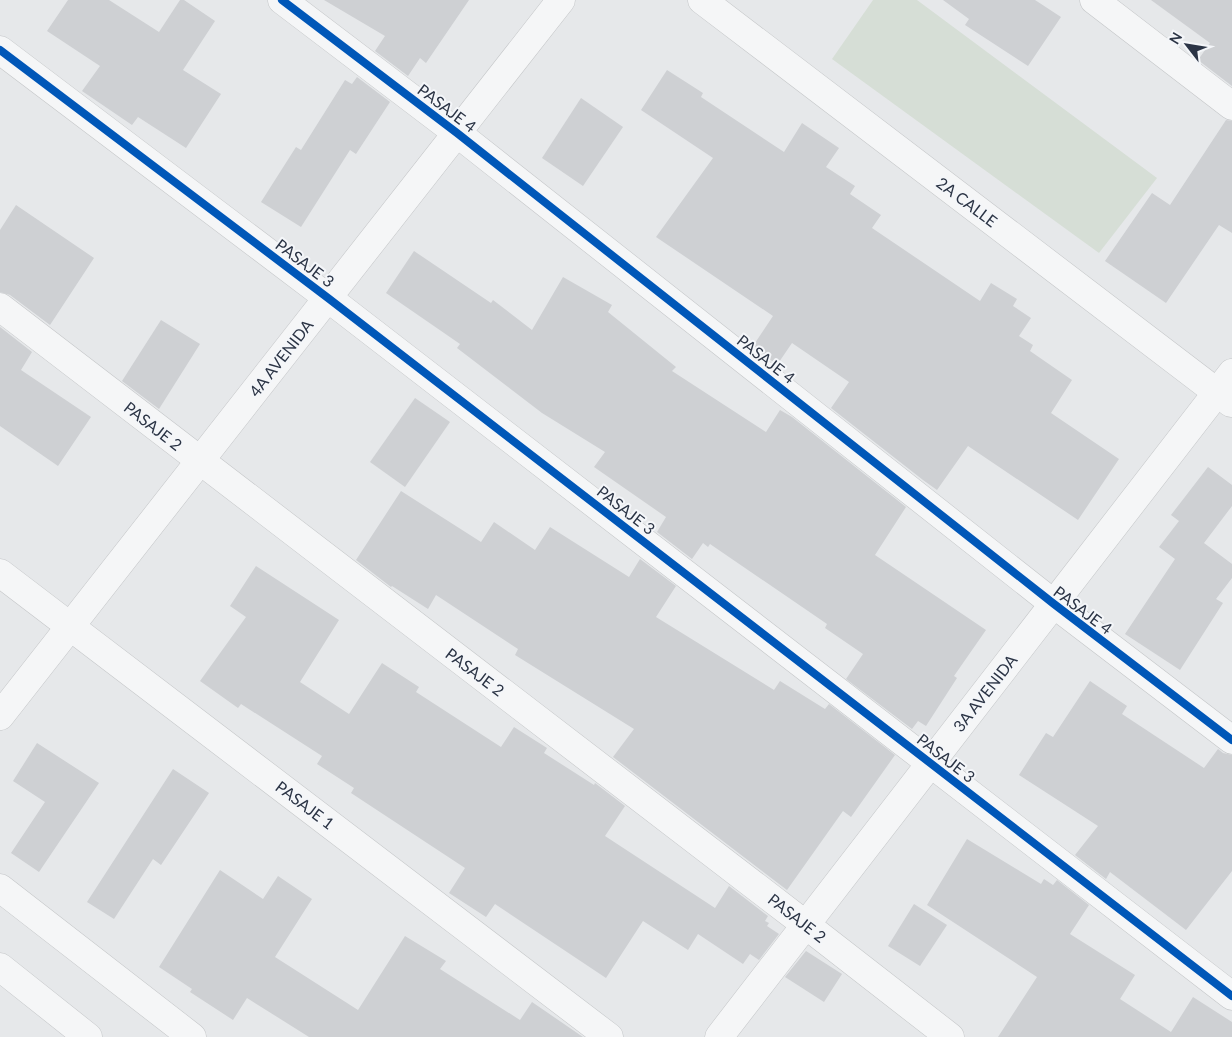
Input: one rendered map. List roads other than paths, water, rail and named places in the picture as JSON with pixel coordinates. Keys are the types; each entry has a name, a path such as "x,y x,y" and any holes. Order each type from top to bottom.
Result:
{"street":[{"name":"PASAJE 4","path":"282,0 457,133 1054,604 1232,740"},
{"name":"4A AVENIDA","path":"0,716 561,0"},
{"name":"2A CALLE","path":"702,0 1227,390"},
{"path":"1094,0 1232,106"},
{"name":"PASAJE 3","path":"0,50 328,298 1232,996"},
{"name":"PASAJE 2","path":"0,307 950,1037"},
{"name":"3A AVENIDA","path":"719,1037 1054,604 1227,390"},
{"name":"PASAJE 1","path":"0,573 609,1037"},
{"path":"0,888 192,1037"},
{"path":"0,967 88,1037"}]}
